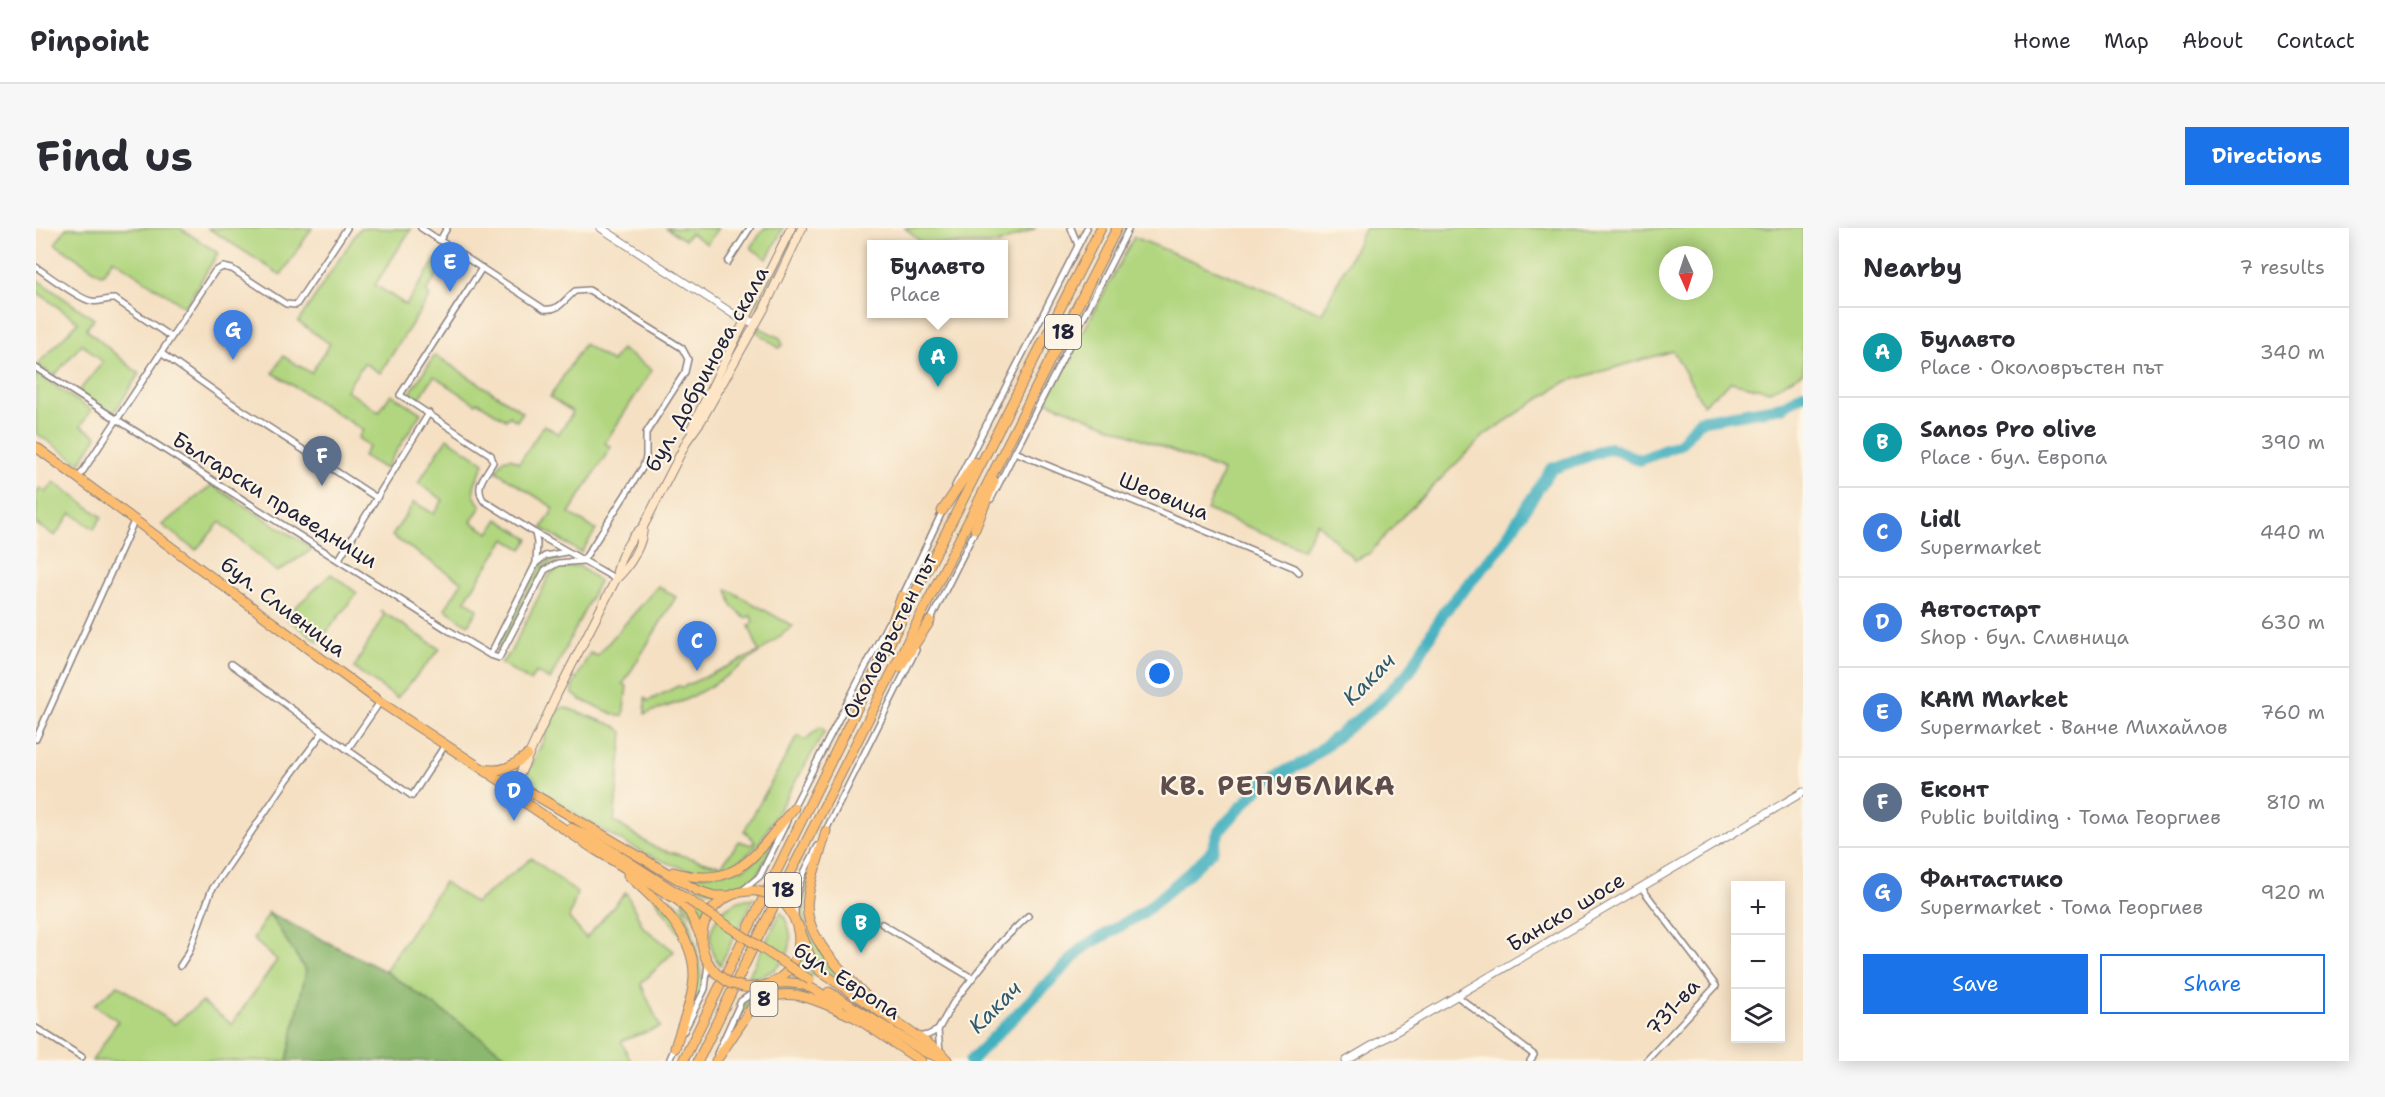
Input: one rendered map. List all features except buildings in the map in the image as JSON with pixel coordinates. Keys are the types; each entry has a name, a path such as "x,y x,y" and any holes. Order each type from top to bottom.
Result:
{"main road":[{"name":"бул. Добринова скала","path":"513,789 527,755 616,579 617,568 635,533 643,526 791,228"},
{"name":"бул. Добринова скала","path":"687,439 701,421 757,322 802,228"},
{"name":"Околовръстен път","path":"682,1061 869,684 1101,228"},
{"name":"Околовръстен път","path":"698,1061 874,707 1117,228"},
{"path":"942,511 997,430"},
{"path":"975,529 1010,437"},
{"name":"бул. Сливница","path":"36,447 380,702 513,789 521,800 613,861 679,901 690,913 702,939"},
{"path":"869,684 902,596"},
{"path":"874,707 930,621"},
{"path":"479,768 492,771 506,769 527,755"},
{"name":"бул. Сливница","path":"513,789 525,789 707,895 728,896"},
{"path":"657,867 685,876 700,877 713,877 738,869 756,855 794,808"},
{"name":"бул. Сливница","path":"565,814 590,837"},
{"name":"бул. Сливница","path":"550,818 590,837 750,940"},
{"path":"826,831 807,900 809,921 826,952 879,1010"},
{"path":"613,861 660,906 678,928 691,952 694,978 675,1048"},
{"path":"741,891 758,891 772,896 785,904 796,922 799,944 796,959 788,971 766,985 743,987 729,983 708,963 702,939 710,912 728,896 741,891"},
{"name":"бул. Европа","path":"796,922 816,967 940,1052 948,1060"},
{"name":"бул. Европа","path":"750,940 923,1057 948,1060"},
{"name":"бул. Европа","path":"766,985 785,982 807,984 857,1018 932,1061"},
{"name":"8","path":"715,1061 753,1006 760,1000 776,994 802,995 857,1018"}],"street":[{"path":"79,477 215,271 221,268 232,269 286,304 292,305 298,303 347,228"},
{"path":"421,228 544,309 556,309 575,291 585,289 686,352 688,366 646,433 646,457 643,467 583,561"},
{"path":"440,240 447,228"},
{"path":"601,228 744,321 757,322"},
{"path":"728,262 750,228"},
{"path":"1071,228 1078,245"},
{"name":"Околовръстен път","path":"741,891 760,876 902,596 942,511 1087,228"},
{"name":"Околовръстен път","path":"796,922 794,902 797,886 975,529 1130,228"},
{"path":"36,267 85,300 96,302 115,299 171,337"},
{"path":"482,268 400,395 491,455 493,462 479,485 480,495 487,503 616,579"},
{"path":"744,321 749,335"},
{"path":"161,353 377,498"},
{"name":"Български праведници","path":"36,368 498,658 503,654 545,570 558,563 583,561"},
{"path":"339,559 429,413"},
{"name":"Шеовица","path":"1015,452 1299,572"},
{"path":"36,739 135,519"},
{"path":"490,655 536,563 535,533"},
{"path":"536,563 551,554 568,552"},
{"path":"231,664 412,796 445,745"},
{"path":"347,750 380,702"},
{"path":"180,966 189,952 211,891 323,732"},
{"name":"Банско шосе","path":"1346,1061 1803,792"},
{"name":"731-ва","path":"1641,887 1716,986 1646,1061"},
{"path":"940,1052 938,1030 953,1003 1001,942 1028,916"},
{"path":"882,924 972,978"},
{"path":"669,1061 705,989 708,963"},
{"path":"715,1061 741,1001 766,985"},
{"path":"1457,996 1534,1054 1530,1061"},
{"path":"36,1028 82,1057"},
{"path":"917,1037 938,1030"}],"green space":[{"path":"66,228 180,228 218,253 185,307 113,259 102,275 55,244"},
{"path":"208,228 312,228 281,275"},
{"path":"360,228 411,229 375,285 406,305 436,259 444,264 426,292 430,296 380,373 364,363 346,390 379,412 391,394 421,413 385,469 363,456 369,446 358,438 363,430 273,373 283,356 311,373 330,344 298,322"},
{"path":"666,228 718,228 707,244 690,233 685,240"},
{"path":"764,228 783,228 767,259 751,248"},
{"path":"905,228 1036,228 1008,240 918,240"},
{"path":"1365,228 1803,228 1803,372 1770,391 1731,382 1703,404 1673,351 1565,382 1486,434 1400,519 1370,553 1355,560 1317,523 1303,549 1207,510 1223,471 1046,401 1134,237 1322,313"},
{"path":"794,232 796,233 762,306 758,304"},
{"path":"36,279 94,319 86,329 139,374 113,414 78,392 103,362 82,344 54,376 37,365 78,322 36,291"},
{"path":"758,327 780,338 783,345 779,348 756,331"},
{"path":"584,344 612,362 621,349 652,370 605,443 611,447 569,513 596,530 581,553 542,528 554,508 496,471 503,460 511,458 519,463 544,425 559,434 573,412 550,397"},
{"path":"435,355 523,412 517,421 509,416 506,420 478,402 476,404 434,376 419,399 410,393"},
{"path":"36,373 91,410 81,426 97,436 80,463 36,433"},
{"path":"447,438 484,463 476,479 474,490 474,495 481,506 471,522 489,533 498,519 529,539 522,549 505,539 465,600 478,609 468,625 445,609 462,582 392,536 414,502 434,514 443,500 418,483"},
{"path":"54,482 102,517 94,529 71,513 55,536 36,524 36,494 40,488 46,492"},
{"path":"212,485 313,549 277,572 220,522 196,550 162,525"},
{"path":"556,556 558,560 543,568 500,653 496,651 540,565"},
{"path":"579,566 599,581 550,680 536,672 530,681 501,663 510,653 550,574 560,568"},
{"path":"331,574 357,593 319,642 285,617"},
{"path":"658,586 676,597 623,684 627,686 623,716 581,700 573,694 573,685 590,653 597,656"},
{"path":"727,589 793,626 741,666 714,684 685,700 645,714 645,698 648,701 678,686 683,687 759,652 749,626 753,623 751,616 745,618 732,606"},
{"path":"381,611 440,649 397,698 354,668 384,615"},
{"path":"564,707 615,726 623,732 614,821 655,848 722,865 739,841 751,845 755,841 744,831 798,735 805,740 820,727 825,731 760,842 748,854 728,867 704,871 686,869 640,851 531,785 527,779 528,773 557,711"},
{"path":"779,832 754,879 734,888 711,891 684,878 743,869 757,859"},
{"path":"815,857 805,902 807,927 825,957 857,992 822,969 813,958 798,903 799,892"},
{"path":"532,858 577,893 569,918 586,938 626,892 643,927 674,951 641,984 660,1027 621,1041 631,1061 514,1061 385,971 444,882 475,903"},
{"path":"645,884 684,908 691,926 703,981 700,995 688,1019 696,957"},
{"path":"689,894 712,899 698,922 683,903"},
{"path":"754,898 720,965 713,954 711,942 711,931 715,921 731,905"},
{"path":"781,912 788,924 790,936 790,947 786,956 780,965 771,971 747,979"},
{"path":"269,913 306,971 287,1061 92,1061 118,1021 94,1005 118,985 174,1024 202,1002 232,1024 277,960 253,939"},
{"path":"269,913 385,971 514,1061 287,1061 306,971"},
{"path":"803,955 808,959 813,975 808,983 791,977"},
{"path":"797,985 822,999 795,992 768,994 751,1004 736,1020 748,998 778,987"}],"waterway":[{"name":"Какач","path":"970,1061 1084,947 1144,912 1189,873 1212,851 1219,831 1266,780 1305,762 1375,706 1410,671 1443,613 1499,549 1551,469 1610,448 1640,460 1680,444 1699,421 1782,407 1803,394"}],"place":[{"name":"KAM Market","path":"450,292"},
{"name":"Фантастико","path":"233,360"},
{"name":"Булавто","path":"938,387"},
{"name":"Еконт","path":"322,486"},
{"name":"Lidl","path":"697,671"},
{"name":"Автостарт","path":"514,821"},
{"name":"Sanos Pro olive","path":"861,953"}],"district":[{"name":"КВ. РЕПУБЛИКА","path":"1278,785"}]}
